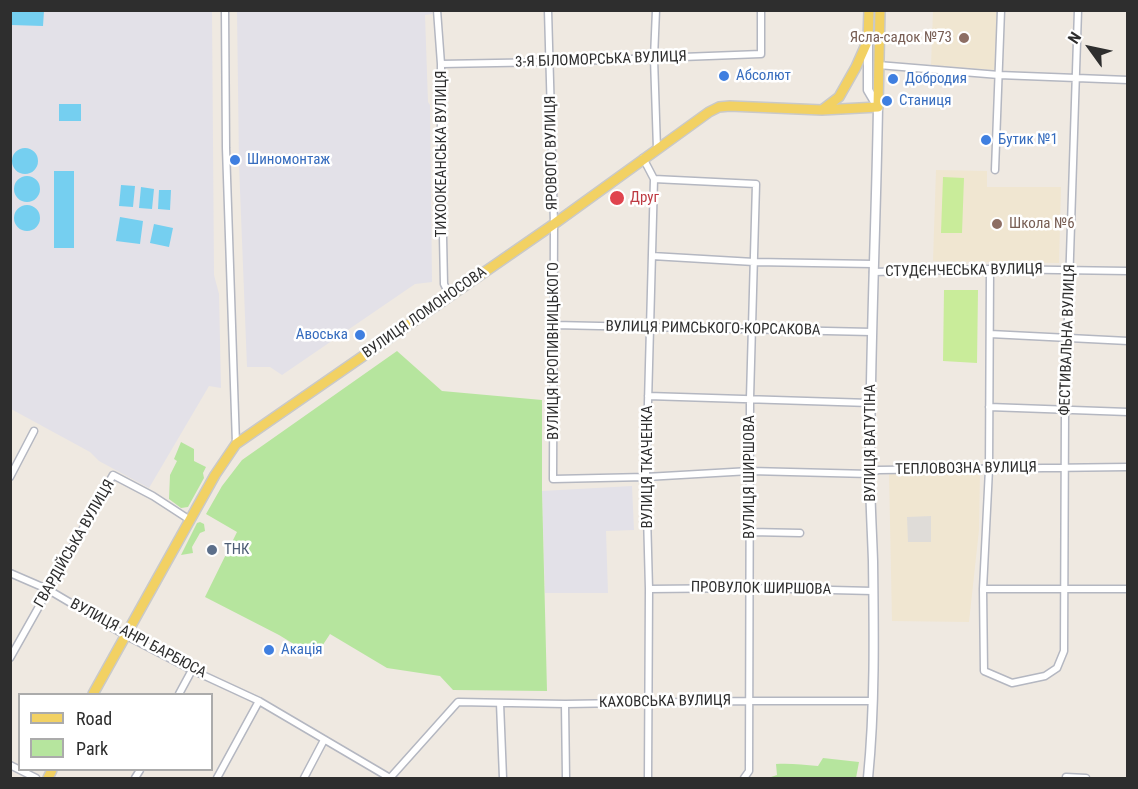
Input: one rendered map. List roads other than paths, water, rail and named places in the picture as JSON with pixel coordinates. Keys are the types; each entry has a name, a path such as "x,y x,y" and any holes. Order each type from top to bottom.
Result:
{"main road":[{"name":"ВУЛИЦЯ ВАТУТІНА","path":"868,39 869,10"},
{"name":"ВУЛИЦЯ ВАТУТІНА","path":"878,107 880,10"},
{"path":"822,110 843,92 868,39"},
{"name":"ВУЛИЦЯ ЛОМОНОСОВА","path":"94,693 215,475 236,444 554,224 700,117 719,107 822,110 878,107"}],"street":[{"path":"225,10 226,148 236,444"},
{"name":"ТИХООКЕАНСЬКА ВУЛИЦЯ","path":"437,10 441,63 444,284 450,296"},
{"name":"ЯРОВОГО ВУЛИЦЯ","path":"548,10 554,224"},
{"path":"656,10 654,58 657,149"},
{"name":"3-Я БІЛОМОРСЬКА ВУЛИЦЯ","path":"441,63 551,62 761,54 761,10"},
{"path":"995,170 1001,10"},
{"name":"ФЕСТИВАЛЬНА ВУЛИЦЯ","path":"983,589 984,671 1012,683 1045,676 1057,668 1064,651 1065,409 1078,10"},
{"name":"ВУЛИЦЯ ВАТУТІНА","path":"868,39 868,90 878,107 870,403 873,591 872,741 868,778"},
{"path":"878,65 999,75 1128,80"},
{"name":"ВУЛИЦЯ ТКАЧЕНКА","path":"643,158 654,179 646,477 649,589 648,778"},
{"name":"ВУЛИЦЯ ШИРШОВА","path":"654,179 756,184 750,398 749,771 744,778"},
{"name":"ВУЛИЦЯ КРОПИВНИЦЬКОГО","path":"553,479 554,224"},
{"name":"СТУДЄНЧЕСЬКА ВУЛИЦЯ","path":"652,256 873,268 1128,271"},
{"path":"990,269 989,469 983,589 1128,589"},
{"name":"ВУЛИЦЯ РИМСЬКОГО-КОРСАКОВА","path":"554,325 872,332"},
{"path":"990,334 1128,341"},
{"path":"648,396 870,403"},
{"path":"989,407 1128,412"},
{"path":"10,477 34,431"},
{"name":"ТЕПЛОВОЗНА ВУЛИЦЯ","path":"553,479 750,471 870,474 878,470 1128,467"},
{"name":"ГВАРДІЙСЬКА ВУЛИЦЯ","path":"10,658 113,475 153,496 190,520"},
{"path":"750,532 800,532"},
{"name":"ВУЛИЦЯ АНРІ БАРБЮСА","path":"10,573 47,590 192,670 259,701 390,778"},
{"name":"ПРОВУЛОК ШИРШОВА","path":"649,589 749,588 873,591"},
{"path":"180,693 192,670"},
{"path":"217,778 259,701"},
{"name":"КАХОВСЬКА ВУЛИЦЯ","path":"390,778 458,702 566,704 872,701"},
{"path":"500,703 503,778"},
{"path":"566,704 566,778"},
{"path":"304,778 324,740"},
{"path":"22,771 36,778"},
{"path":"1066,778 1086,778"}],"water":[{"path":"11,10 44,11 43,26 11,25"},
{"path":"59,104 81,104 81,121 59,121"},
{"path":"25,148 34,152 38,161 34,170 25,174 16,170 12,161 16,152"},
{"path":"54,171 74,171 74,248 54,248"},
{"path":"27,176 36,180 40,189 36,198 27,202 18,198 14,189 18,180"},
{"path":"121,185 135,186 133,207 119,206"},
{"path":"141,187 154,189 152,209 139,208"},
{"path":"159,190 171,190 170,210 158,209"},
{"path":"27,205 36,209 40,218 36,227 27,231 18,227 14,218 18,209"},
{"path":"120,217 143,221 140,244 116,241"},
{"path":"154,224 173,228 169,247 150,243"}],"place":[{"name":"Ясла-садок №73","path":"964,38"},
{"name":"Абсолют","path":"724,76"},
{"name":"Добродия","path":"893,79"},
{"name":"Станиця","path":"887,101"},
{"name":"Бутик №1","path":"986,140"},
{"name":"Шиномонтаж","path":"235,160"},
{"name":"Друг","path":"617,198"},
{"name":"Школа №6","path":"997,224"},
{"name":"Авоська","path":"360,335"},
{"name":"ТНК","path":"212,550"},
{"name":"Акація","path":"269,650"}]}
